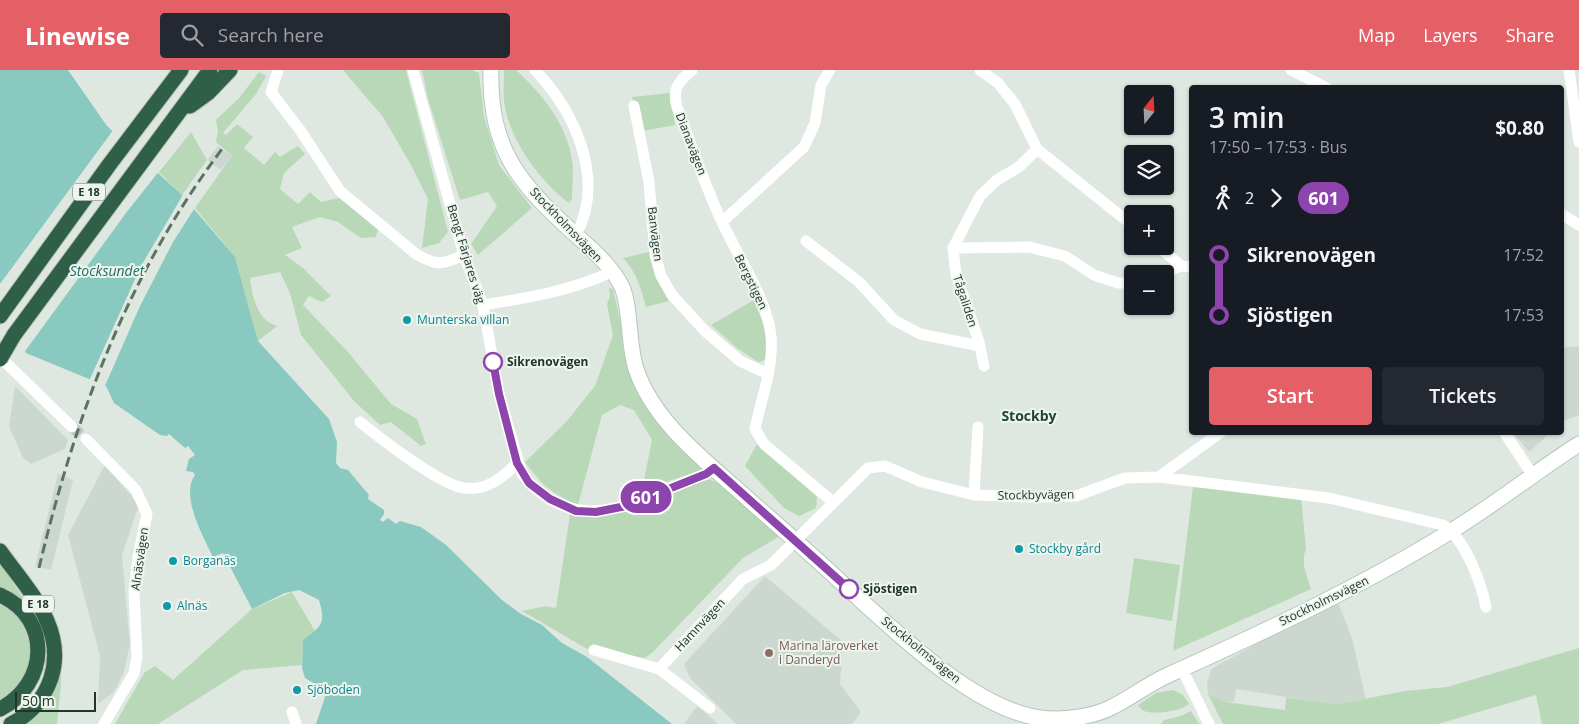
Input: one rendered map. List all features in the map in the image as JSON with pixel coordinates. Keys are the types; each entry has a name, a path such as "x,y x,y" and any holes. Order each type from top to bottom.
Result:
{"highway":[{"name":"E 18","path":"0,316 108,165 181,70"},
{"path":"204,89 210,70"},
{"path":"204,89 230,70"},
{"name":"E 18","path":"0,358 175,118 204,89"},
{"name":"E 18","path":"0,551 29,589 46,617 54,645 52,673 43,695 24,717 12,724"},
{"path":"0,595 13,602 28,620 35,633 38,652 36,668 26,689 16,699 0,709"}],"street":[{"path":"278,70 272,92 300,130 340,191 416,254 430,262 444,264 464,255"},
{"name":"Bengt Färjares väg","path":"413,70 464,255 483,305 499,394 517,463"},
{"name":"Stockholmsvägen","path":"490,70 490,100 495,128 506,154 535,195 590,247 622,288 636,368 664,419 714,468 924,654 973,691 1002,708 1043,721 1091,714 1109,709 1146,686 1383,571 1452,530 1532,474 1579,444"},
{"path":"535,70 554,90 569,115 581,143 588,185 583,221 576,235"},
{"name":"Dianavägen","path":"692,70 677,77 674,95 722,222"},
{"path":"722,222 804,147 815,123 822,84 830,70"},
{"path":"980,70 998,82 1015,104 1037,149 1124,219"},
{"path":"1291,70 1305,73 1323,85"},
{"path":"1569,70 1579,142"},
{"name":"Banvägen","path":"634,106 649,182 655,255 661,276 672,296 705,331 740,361 768,374"},
{"path":"1037,149 1019,167 997,180 980,196 952,248 1030,247 1065,256 1094,275 1118,283 1124,283"},
{"path":"1564,216 1579,225"},
{"name":"Bergstigen","path":"722,222 767,315 772,352 755,429 764,444 833,502"},
{"path":"806,242 859,282 894,320 920,334 980,346"},
{"name":"Tågaliden","path":"952,248 956,275 980,346 984,366"},
{"path":"1170,255 1186,267"},
{"path":"483,305 536,296 592,281 611,272"},
{"path":"0,358 72,427"},
{"path":"360,422 382,440 444,481 463,488 479,487 500,480 517,463 529,483 550,499 576,511 596,512 626,506 706,474 714,468"},
{"path":"974,495 978,427"},
{"path":"1159,477 1218,435"},
{"path":"1506,435 1532,474"},
{"name":"Alnäsvägen","path":"86,439 136,490 146,514 134,591 134,673 104,724"},
{"name":"Stockbyvägen","path":"795,540 868,468 885,466 922,482 974,495 1076,496 1125,478 1159,477 1329,498 1443,525 1452,530"},
{"path":"1452,530 1481,583 1486,607"},
{"name":"Hamnvägen","path":"659,669 743,579 770,565 795,540"},
{"path":"594,650 659,669 710,708"},
{"path":"1182,669 1209,724"},
{"path":"292,712 296,724"}],"shaded area":[{"path":"218,146 232,156 221,170 207,160"},
{"path":"1579,346 1579,415 1564,421 1564,348"},
{"path":"15,386 68,440 65,449 31,464 23,458 9,427"},
{"path":"1516,435 1548,435 1529,452"},
{"path":"105,465 139,505 122,555 130,645 124,672 114,692 98,704 100,656 68,535"},
{"path":"58,474 73,480 51,570 35,566"},
{"name":"Marina läroverket i Danderyd","path":"765,576 843,642 840,684 861,712 852,724 736,724 690,678 684,664"},
{"path":"1337,600 1352,638 1366,700 1339,704 1287,698 1285,710 1286,697 1236,689 1234,702 1225,702 1208,694 1207,684 1211,669"},
{"path":"697,706 707,714 718,724 684,724"}],"green space":[{"path":"343,70 406,70 448,232 439,243 422,248 428,199 383,117"},
{"path":"422,70 472,70 479,73 484,117 499,165 532,208 478,255 471,244 497,206 488,192 460,200 428,99"},
{"path":"504,70 516,70 535,89 552,111 565,134 573,165 572,199 569,203 537,171 527,158 512,130 504,97"},
{"path":"259,72 266,76 256,94 223,133 226,135 237,124 253,137 244,148 264,165 275,152 280,157 298,146 305,154 284,173 280,189 298,204 310,192 321,202 339,198 378,229 376,237 361,238 338,222 320,217 292,227 302,248 285,255 303,268 331,296 322,302 309,296 303,305 348,352 391,404 417,419 426,444 421,446 391,422 380,425 354,401 301,335 290,293 280,272 250,278 254,299 260,313 270,323 277,326 258,341 235,257 195,208 232,156 216,142 218,131 216,120 239,98"},
{"path":"670,93 675,125 643,131 632,97"},
{"path":"191,132 207,160 182,195 159,172"},
{"path":"653,251 657,278 669,301 646,307 635,275 623,258"},
{"path":"609,288 613,289 621,324 623,349 638,395 702,470 642,490 652,440 634,410 620,405 602,415 578,505 548,488 525,462 566,422 595,386 613,335 607,304 610,296"},
{"path":"754,300 766,331 766,360 758,362 737,348 711,325"},
{"path":"757,444 817,497 816,508 799,516 784,508 745,466"},
{"path":"709,479 723,486 782,535 743,558 653,652 645,658 587,649 522,611 546,606 556,608 570,514 592,516 631,510 668,493"},
{"path":"1193,487 1301,497 1306,549 1304,564 1311,589 1173,651"},
{"path":"1134,558 1180,565 1172,621 1126,613"},
{"path":"0,563 36,618 0,589"},
{"path":"292,592 315,631 303,640 302,665 243,670 158,724 115,724 144,673 155,666 173,680 252,609"},
{"path":"0,603 18,617 24,627 30,650 30,662 27,674 21,684 0,701"},
{"path":"1579,648 1579,724 1542,724 1536,695 1438,724 1223,724 1208,694 1225,702 1285,710 1286,698 1339,704 1405,691 1447,687"},
{"path":"61,650 61,684 57,724 24,724 41,707 52,692 58,675"},
{"path":"1173,690 1183,695 1189,704 1174,710 1154,713 1143,711 1138,705 1156,693"},
{"path":"1191,711 1199,724 1161,724 1164,720 1181,716"}],"water":[{"name":"Stocksundet","path":"0,70 68,70 107,126 182,195 235,257 258,341 329,419 337,442 336,463 340,468 348,470 369,495 368,499 384,510 380,520 383,522 388,518 396,524 400,521 421,527 446,545 502,600 521,614 542,625 562,643 587,657 672,724 316,724 325,697 315,684 305,678 302,668 303,640 318,627 322,619 319,600 299,590 285,593 252,609 223,553 213,557 199,527 191,505 190,494 191,484 195,475 193,472 186,471 189,459 195,455 188,446 185,448 169,434 167,436 160,435 114,403 106,386 26,353 0,303"}],"pier":[{"path":"114,129 160,170 126,213 23,354 0,308 0,284"},
{"path":"184,193 196,206 173,242 140,306 104,388 89,381 141,266"}],"tunnel":[{"path":"72,427 86,439"}],"railway":[{"path":"39,568 53,511 70,456 109,348 132,296 159,246 189,197 222,149"}],"bus line":[{"name":"601","path":"493,362 499,394 517,463 529,483 550,499 576,511 596,512 626,506 706,474 714,468 849,589"}],"place":[{"name":"Munterska villan","path":"407,320"},
{"name":"Sikrenovägen","path":"493,362"},
{"name":"Stockby gård","path":"1019,549"},
{"name":"Borganäs","path":"173,561"},
{"name":"Sjöstigen","path":"849,589"},
{"name":"Alnäs","path":"167,606"},
{"name":"Marina läroverket i Danderyd","path":"769,653"},
{"name":"Sjöboden","path":"297,690"}],"district":[{"name":"Stockby","path":"1029,416"}]}
